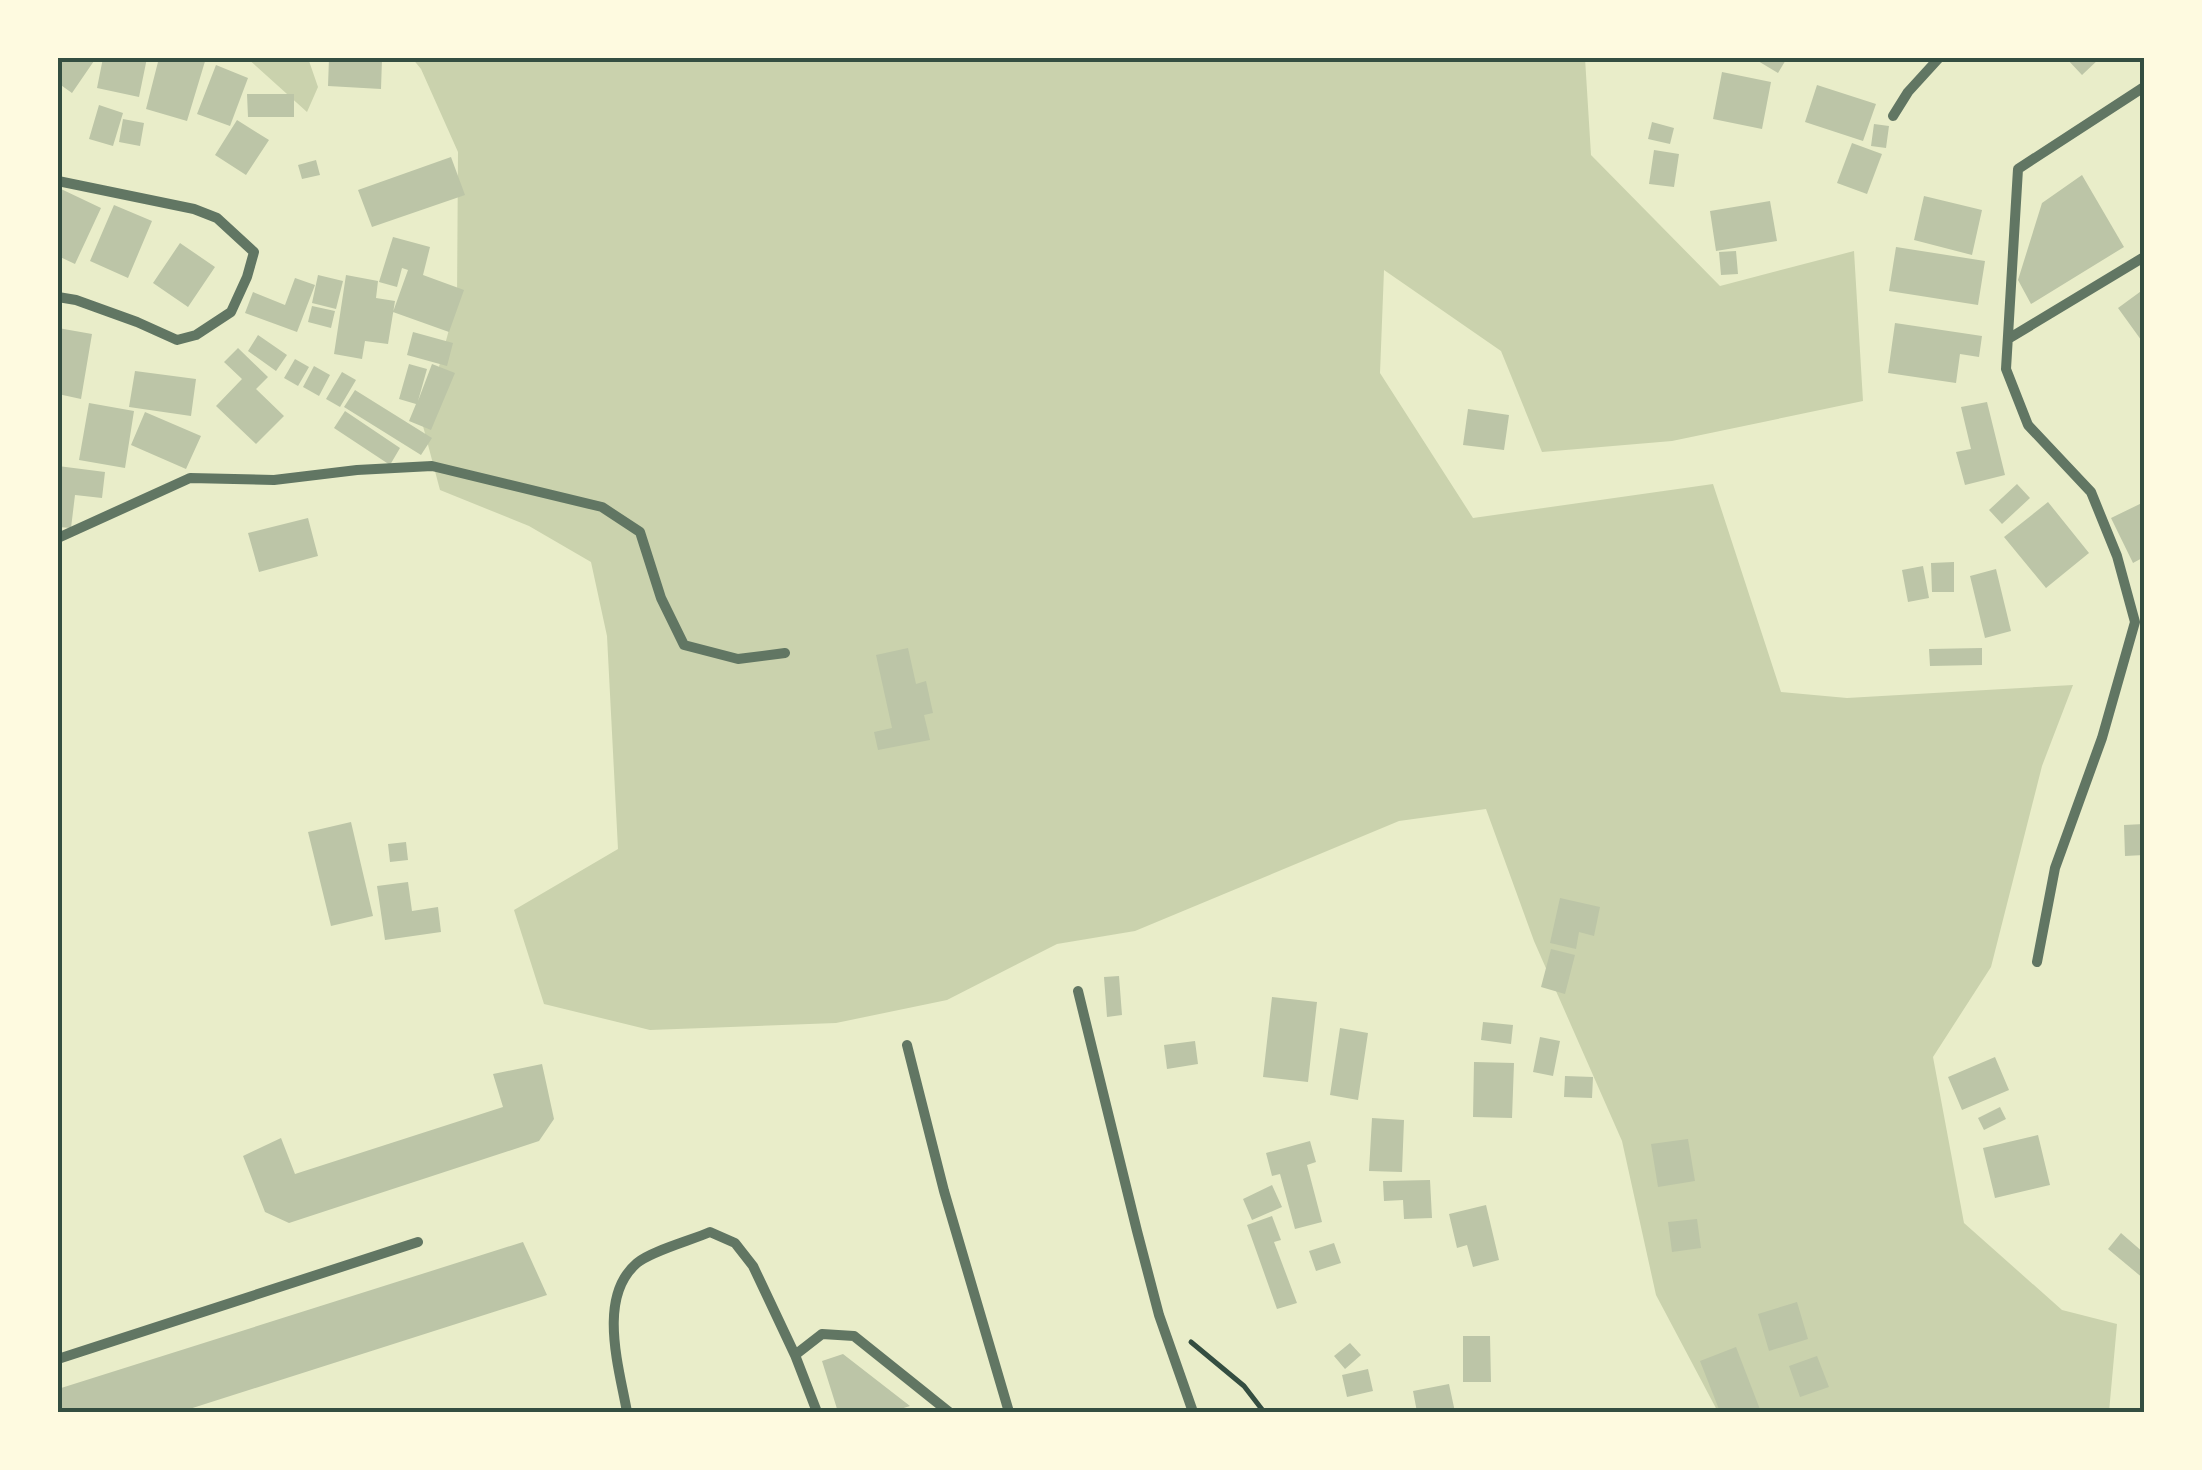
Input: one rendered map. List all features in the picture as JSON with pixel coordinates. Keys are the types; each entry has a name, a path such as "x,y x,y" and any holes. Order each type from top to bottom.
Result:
{"street":[{"path":"1892,116 1939,58"},
{"path":"2037,962 2055,868 2102,738 2134,622 2118,556 2091,492 2028,425 2006,368 2018,169 2144,87"},
{"path":"58,181 194,209 217,218 254,252 230,312 214,325 186,338 176,340 76,300 58,297"},
{"path":"2008,339 2144,258"},
{"path":"58,538 190,478 274,480 432,466 602,508 640,532 660,598 684,645 738,659 785,653"},
{"path":"1078,991 1136,1231 1193,1412"},
{"path":"907,1045 944,1191 1009,1412"},
{"path":"626,1412 614,1306 620,1282 639,1260 710,1232 734,1243 753,1266 817,1412"},
{"path":"58,1360 418,1242"},
{"path":"795,1355 822,1334 854,1336 949,1412"}],"path":[{"path":"1160,1315 1244,1386 1264,1412"}],"green space":[{"path":"247,58 308,58 318,87 307,112"},
{"path":"412,58 1585,58 1591,155 1720,286 1854,251 1863,401 1672,441 1542,452 1501,351 1384,270 1380,373 1473,518 1713,484 1781,692 1847,698 2073,685 2042,766 1991,967 1933,1057 1964,1223 2062,1310 2117,1324 2109,1412 1718,1412 1656,1295 1622,1141 1534,941 1486,809 1399,821 1135,931 1057,944 947,1000 836,1023 650,1030 544,1004 514,910 618,849 607,636 591,562 529,526 440,490 423,426 457,300 458,152 421,69"}],"building":[{"path":"58,58 96,58 72,93 58,83"},
{"path":"103,58 147,58 139,97 97,88"},
{"path":"159,58 206,58 187,121 146,109"},
{"path":"329,58 382,59 381,89 328,86"},
{"path":"1753,58 1787,58 1778,73"},
{"path":"2066,58 2100,58 2082,75"},
{"path":"216,65 248,78 230,126 197,114"},
{"path":"1722,72 1771,82 1762,129 1713,119"},
{"path":"1817,85 1876,104 1863,141 1805,122"},
{"path":"247,94 294,94 294,117 248,117"},
{"path":"99,105 123,113 113,146 89,139"},
{"path":"123,119 144,123 140,146 119,142"},
{"path":"237,120 269,140 246,175 215,155"},
{"path":"1652,122 1674,128 1670,144 1648,139"},
{"path":"1874,124 1889,126 1886,148 1871,146"},
{"path":"1852,143 1882,154 1867,194 1837,183"},
{"path":"1654,150 1679,154 1674,187 1649,184"},
{"path":"451,157 465,195 372,227 358,190"},
{"path":"316,160 320,175 302,179 298,165"},
{"path":"2082,175 2124,247 2031,304 2018,280 2042,203"},
{"path":"61,189 101,208 75,264 58,256"},
{"path":"1924,196 1982,210 1972,255 1914,240"},
{"path":"1770,201 1777,241 1716,251 1710,211"},
{"path":"114,205 152,221 128,278 90,261"},
{"path":"393,237 430,247 423,275 464,290 449,332 393,312 408,270 402,268 397,287 379,282"},
{"path":"180,243 215,267 188,307 153,283"},
{"path":"1896,247 1985,261 1978,305 1889,291"},
{"path":"1736,251 1738,274 1721,275 1719,252"},
{"path":"318,275 343,281 336,309 312,303"},
{"path":"346,275 378,281 376,298 395,301 388,344 365,341 362,359 334,354"},
{"path":"295,278 315,285 297,332 245,313 253,292 285,305"},
{"path":"2144,289 2144,344 2118,308"},
{"path":"312,306 335,311 331,328 308,322"},
{"path":"1895,323 1982,336 1979,357 1960,354 1956,383 1888,373"},
{"path":"58,328 92,334 81,399 58,394"},
{"path":"413,332 453,343 447,366 407,355"},
{"path":"258,335 287,355 276,371 248,351"},
{"path":"238,348 268,377 256,389 284,416 256,444 216,406 242,379 224,362"},
{"path":"295,359 309,367 298,386 284,378"},
{"path":"409,364 427,369 418,401 432,364 455,373 431,430 409,421 416,404 399,399"},
{"path":"314,366 330,375 319,396 303,387"},
{"path":"135,371 196,379 191,416 129,407"},
{"path":"342,372 356,380 340,407 326,399"},
{"path":"355,390 432,438 421,455 344,407"},
{"path":"1987,402 2005,475 1965,485 1956,452 1971,449 1961,407"},
{"path":"89,403 134,411 125,468 79,460"},
{"path":"1468,409 1509,415 1504,450 1463,445"},
{"path":"345,411 400,448 390,465 334,428"},
{"path":"145,412 201,436 186,469 131,445"},
{"path":"58,466 105,472 102,498 75,495 71,528 58,527"},
{"path":"2017,484 2030,498 2002,524 1989,510"},
{"path":"2048,502 2089,553 2046,588 2004,537"},
{"path":"2144,502 2144,557 2133,563 2111,518"},
{"path":"308,518 318,556 259,572 248,533"},
{"path":"1954,562 1954,592 1932,592 1931,563"},
{"path":"1923,566 1929,598 1908,602 1902,570"},
{"path":"1996,569 2011,631 1985,638 1970,576"},
{"path":"908,648 916,684 926,681 933,713 924,715 930,740 878,750 874,732 892,728 876,655"},
{"path":"1982,648 1982,665 1930,666 1929,649"},
{"path":"351,822 373,916 331,926 308,832"},
{"path":"2144,824 2144,855 2125,856 2124,825"},
{"path":"406,842 408,860 390,862 388,844"},
{"path":"408,882 412,911 438,907 441,932 385,940 377,886"},
{"path":"1560,898 1600,907 1594,936 1579,932 1576,949 1550,943"},
{"path":"1551,949 1575,955 1565,994 1541,987"},
{"path":"1119,976 1122,1015 1107,1017 1104,977"},
{"path":"1272,997 1317,1002 1308,1082 1263,1077"},
{"path":"1483,1022 1513,1025 1511,1044 1481,1040"},
{"path":"1340,1028 1368,1033 1358,1100 1330,1095"},
{"path":"1540,1037 1560,1041 1553,1076 1533,1072"},
{"path":"1195,1041 1198,1064 1167,1069 1164,1045"},
{"path":"1995,1057 2009,1090 1962,1110 1948,1077"},
{"path":"1474,1062 1514,1063 1512,1118 1473,1117"},
{"path":"542,1064 554,1119 539,1141 289,1223 265,1212 243,1156 281,1138 295,1174 503,1107 493,1074"},
{"path":"1565,1076 1593,1077 1592,1098 1564,1097"},
{"path":"2000,1107 2006,1119 1984,1130 1978,1118"},
{"path":"1372,1118 1404,1120 1402,1172 1369,1171"},
{"path":"2038,1135 2050,1185 1995,1198 1983,1148"},
{"path":"1688,1139 1695,1181 1658,1187 1651,1144"},
{"path":"1310,1141 1316,1162 1307,1165 1322,1222 1295,1229 1280,1174 1272,1176 1266,1153"},
{"path":"1430,1180 1432,1218 1404,1219 1403,1200 1384,1201 1383,1181"},
{"path":"1272,1185 1282,1207 1252,1220 1243,1199"},
{"path":"1486,1205 1499,1260 1473,1267 1467,1245 1457,1248 1449,1214"},
{"path":"1272,1216 1281,1240 1274,1242 1297,1303 1277,1309 1247,1225"},
{"path":"1697,1219 1701,1248 1672,1252 1668,1222"},
{"path":"2121,1233 2144,1253 2144,1279 2108,1249"},
{"path":"523,1242 547,1295 180,1412 58,1412 58,1389"},
{"path":"1334,1243 1341,1263 1316,1271 1309,1251"},
{"path":"1797,1302 1808,1339 1769,1351 1758,1314"},
{"path":"1463,1336 1490,1336 1491,1382 1463,1382"},
{"path":"1350,1343 1361,1355 1345,1369 1334,1356"},
{"path":"1736,1347 1761,1412 1720,1412 1700,1361"},
{"path":"843,1354 910,1406 891,1412 838,1412 822,1361"},
{"path":"1817,1356 1829,1387 1800,1397 1789,1366"},
{"path":"1368,1369 1373,1391 1347,1397 1342,1375"},
{"path":"1449,1384 1455,1412 1417,1412 1413,1391"}]}
